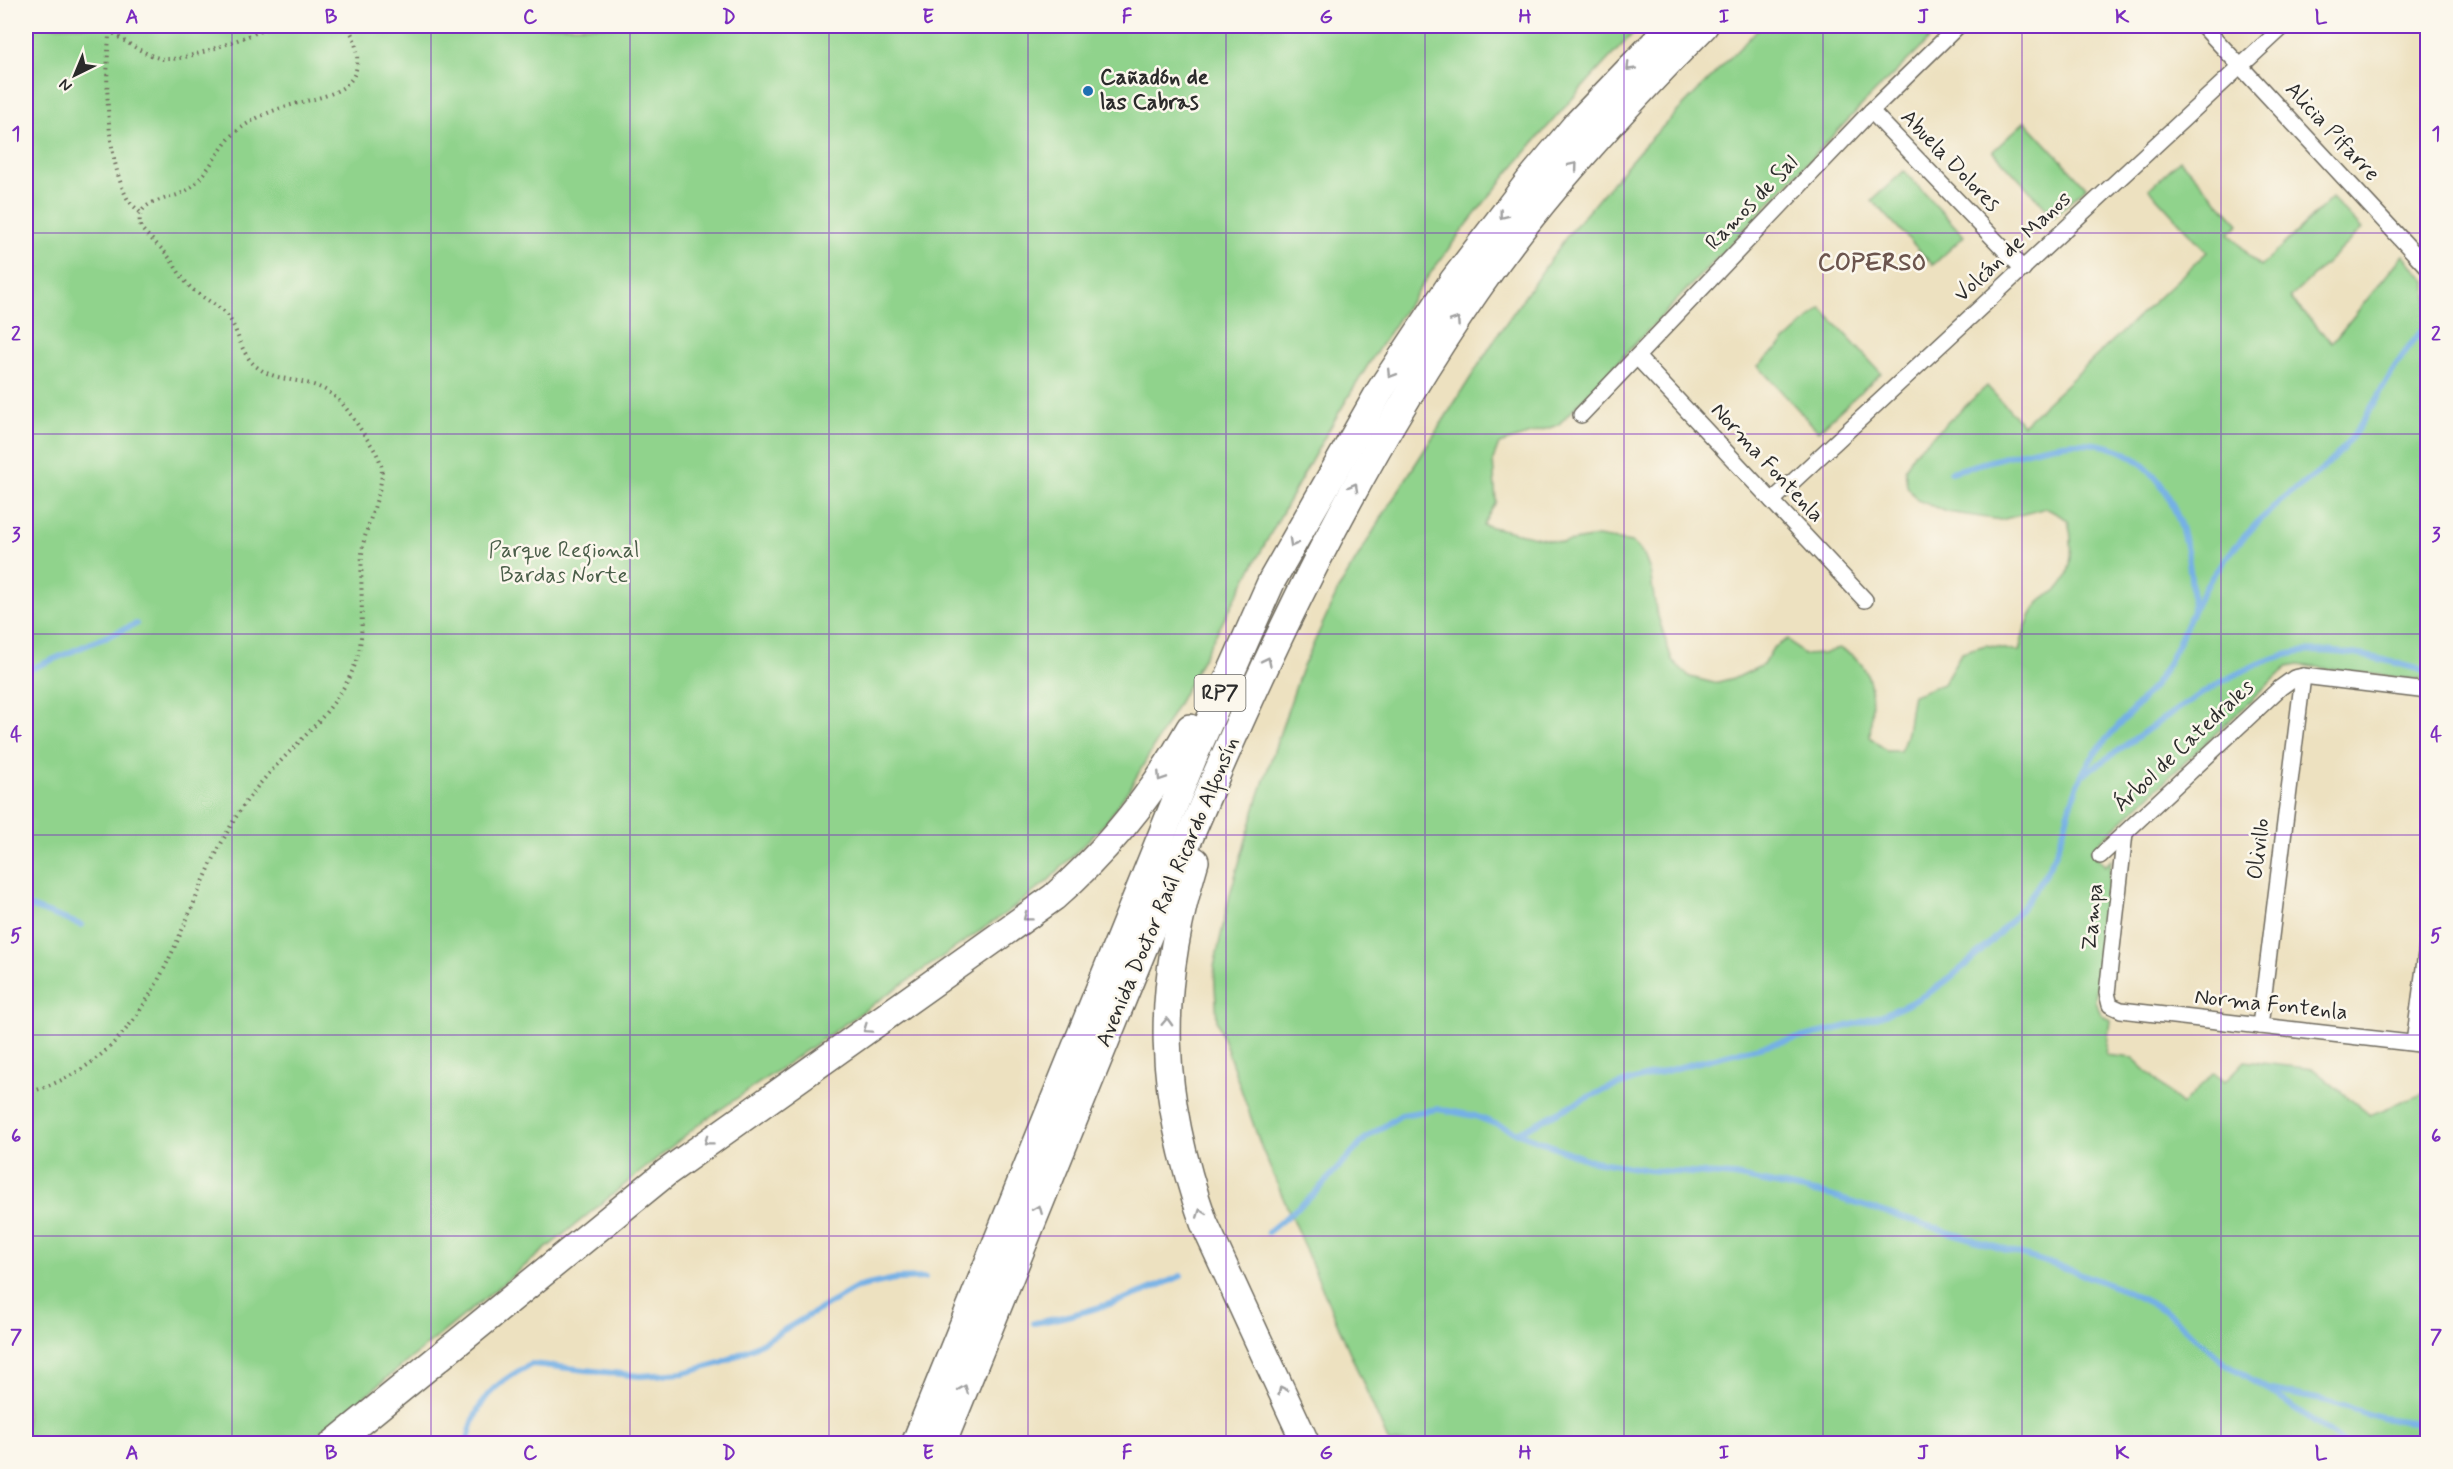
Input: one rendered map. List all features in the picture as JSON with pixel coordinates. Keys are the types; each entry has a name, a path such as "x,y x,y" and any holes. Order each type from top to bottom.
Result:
{"highway":[{"name":"Avenida Doctor Raúl Ricardo Alfonsín","path":"915,1443 1193,758 1272,580 1376,398 1453,281 1523,189 1576,125 1671,26"},
{"name":"Avenida Doctor Raúl Ricardo Alfonsín","path":"942,1443 1173,876 1242,714 1352,492 1413,387 1512,241 1631,101 1704,26"},
{"path":"333,1443 667,1172 764,1100 1013,928 1087,867 1141,807 1164,771 1272,580"},
{"path":"1242,714 1185,895 1177,931 1168,1005 1167,1075 1181,1150 1204,1223 1306,1443"}],"street":[{"name":"Ramos de Sal","path":"1581,415 1871,111 1958,26"},
{"name":"Alicia Pifarre","path":"2203,26 2424,257"},
{"name":"Volcán de Manos","path":"1772,501 2284,26"},
{"name":"Abuela Dolores","path":"1871,111 2023,268"},
{"name":"Norma Fontenla","path":"1636,357 1865,600"},
{"path":"2303,676 2427,691"},
{"name":"Árbol de Catedrales","path":"2100,856 2280,688 2294,678 2303,676"},
{"name":"Olivillo","path":"2260,1026 2303,676"},
{"name":"Zampa","path":"2110,1005 2107,993 2125,833"},
{"path":"2421,1044 2427,938"},
{"name":"Norma Fontenla","path":"2110,1005 2121,1010 2421,1044"}],"path":[{"path":"105,26 130,44 163,60 186,56 275,26"},
{"path":"26,1093 70,1077 110,1048 125,1033 166,968 232,823 267,773 316,724 346,684 358,659 361,623 360,570 366,528 381,482 382,468 378,454 346,406 323,388 268,374 249,360 242,352 227,316 189,286 170,259 141,228 141,213 150,202 176,196 192,187 239,129 260,116 290,105 327,96 350,83 355,73 357,60 355,41 346,26"},
{"path":"110,28 111,137 117,174 126,198 141,213"}],"green space":[{"name":"Parque Regional Bardas Norte","path":"26,26 1640,26 1559,113 1521,158 1483,204 1412,299 1379,348 1319,447 1131,786 1107,821 1049,880 1016,906 698,1125 307,1443 26,1443"},
{"path":"1761,26 1943,26 1864,103 1558,425 1499,444 1493,460 1496,502 1483,525 1562,543 1597,537 1632,542 1644,555 1650,571 1656,610 1672,660 1690,677 1714,683 1738,677 1763,665 1773,648 1788,639 1804,655 1823,654 1839,648 1852,655 1867,674 1872,697 1870,737 1887,751 1900,751 1907,731 1913,695 1943,684 1962,652 1986,645 2019,652 2034,609 2060,587 2068,573 2071,537 2068,520 2046,508 2001,520 1947,512 1917,500 1907,486 1905,469 1914,453 1987,386 2023,425 2207,252 2149,189 2180,160 2239,224 2229,233 2260,267 2332,198 2362,229 2290,298 2332,343 2403,255 2427,282 2427,681 2298,665 2287,667 2091,850 2105,866 2111,860 2095,1001 2101,1014 2110,1020 2106,1055 2133,1058 2182,1105 2214,1072 2225,1082 2245,1061 2313,1069 2370,1115 2427,1092 2427,1443 1389,1443 1262,1149 1217,1021 1214,967 1230,894 1259,795 1301,671 1339,588 1388,507 1501,330 1567,236 1640,150"},
{"path":"2025,121 2086,187 2054,217 1993,151"},
{"path":"1904,171 1964,236 1933,265 1872,200"},
{"path":"1821,308 1881,373 1818,431 1758,366"}],"waterway":[{"path":"26,273 34,270"},
{"path":"1517,1133 1593,1095 1625,1083 1880,1016 1925,995 1978,954 2008,924 2034,891 2055,855 2071,804 2089,762 2108,737 2149,692 2166,668 2197,602 2212,577 2234,548 2267,513 2322,469 2349,441 2403,356 2428,324"},
{"path":"1951,472 2021,452 2063,444 2098,445 2126,454 2149,470 2166,492 2178,519 2186,548 2193,610"},
{"path":"26,671 136,624"},
{"path":"2086,773 2189,701 2247,669 2275,658 2301,652 2349,653 2428,672"},
{"path":"26,905 81,925"},
{"path":"1268,1232 1313,1195 1366,1138 1401,1115 1438,1109 1475,1116 1588,1160 1648,1170 1734,1176 1825,1194 2071,1270 2126,1291 2164,1310 2225,1363 2267,1389 2327,1401 2381,1418 2428,1424"},
{"path":"1034,1323 1109,1304 1181,1276"},
{"path":"467,1444 475,1416 488,1395 496,1386 532,1364 640,1376 683,1373 721,1363 756,1346 858,1287 895,1279 925,1278"},
{"path":"2270,1391 2346,1444"}],"place":[{"name":"Cañadón de las Cabras","path":"1088,91"}],"district":[{"name":"COPERSO","path":"1872,263"}]}
